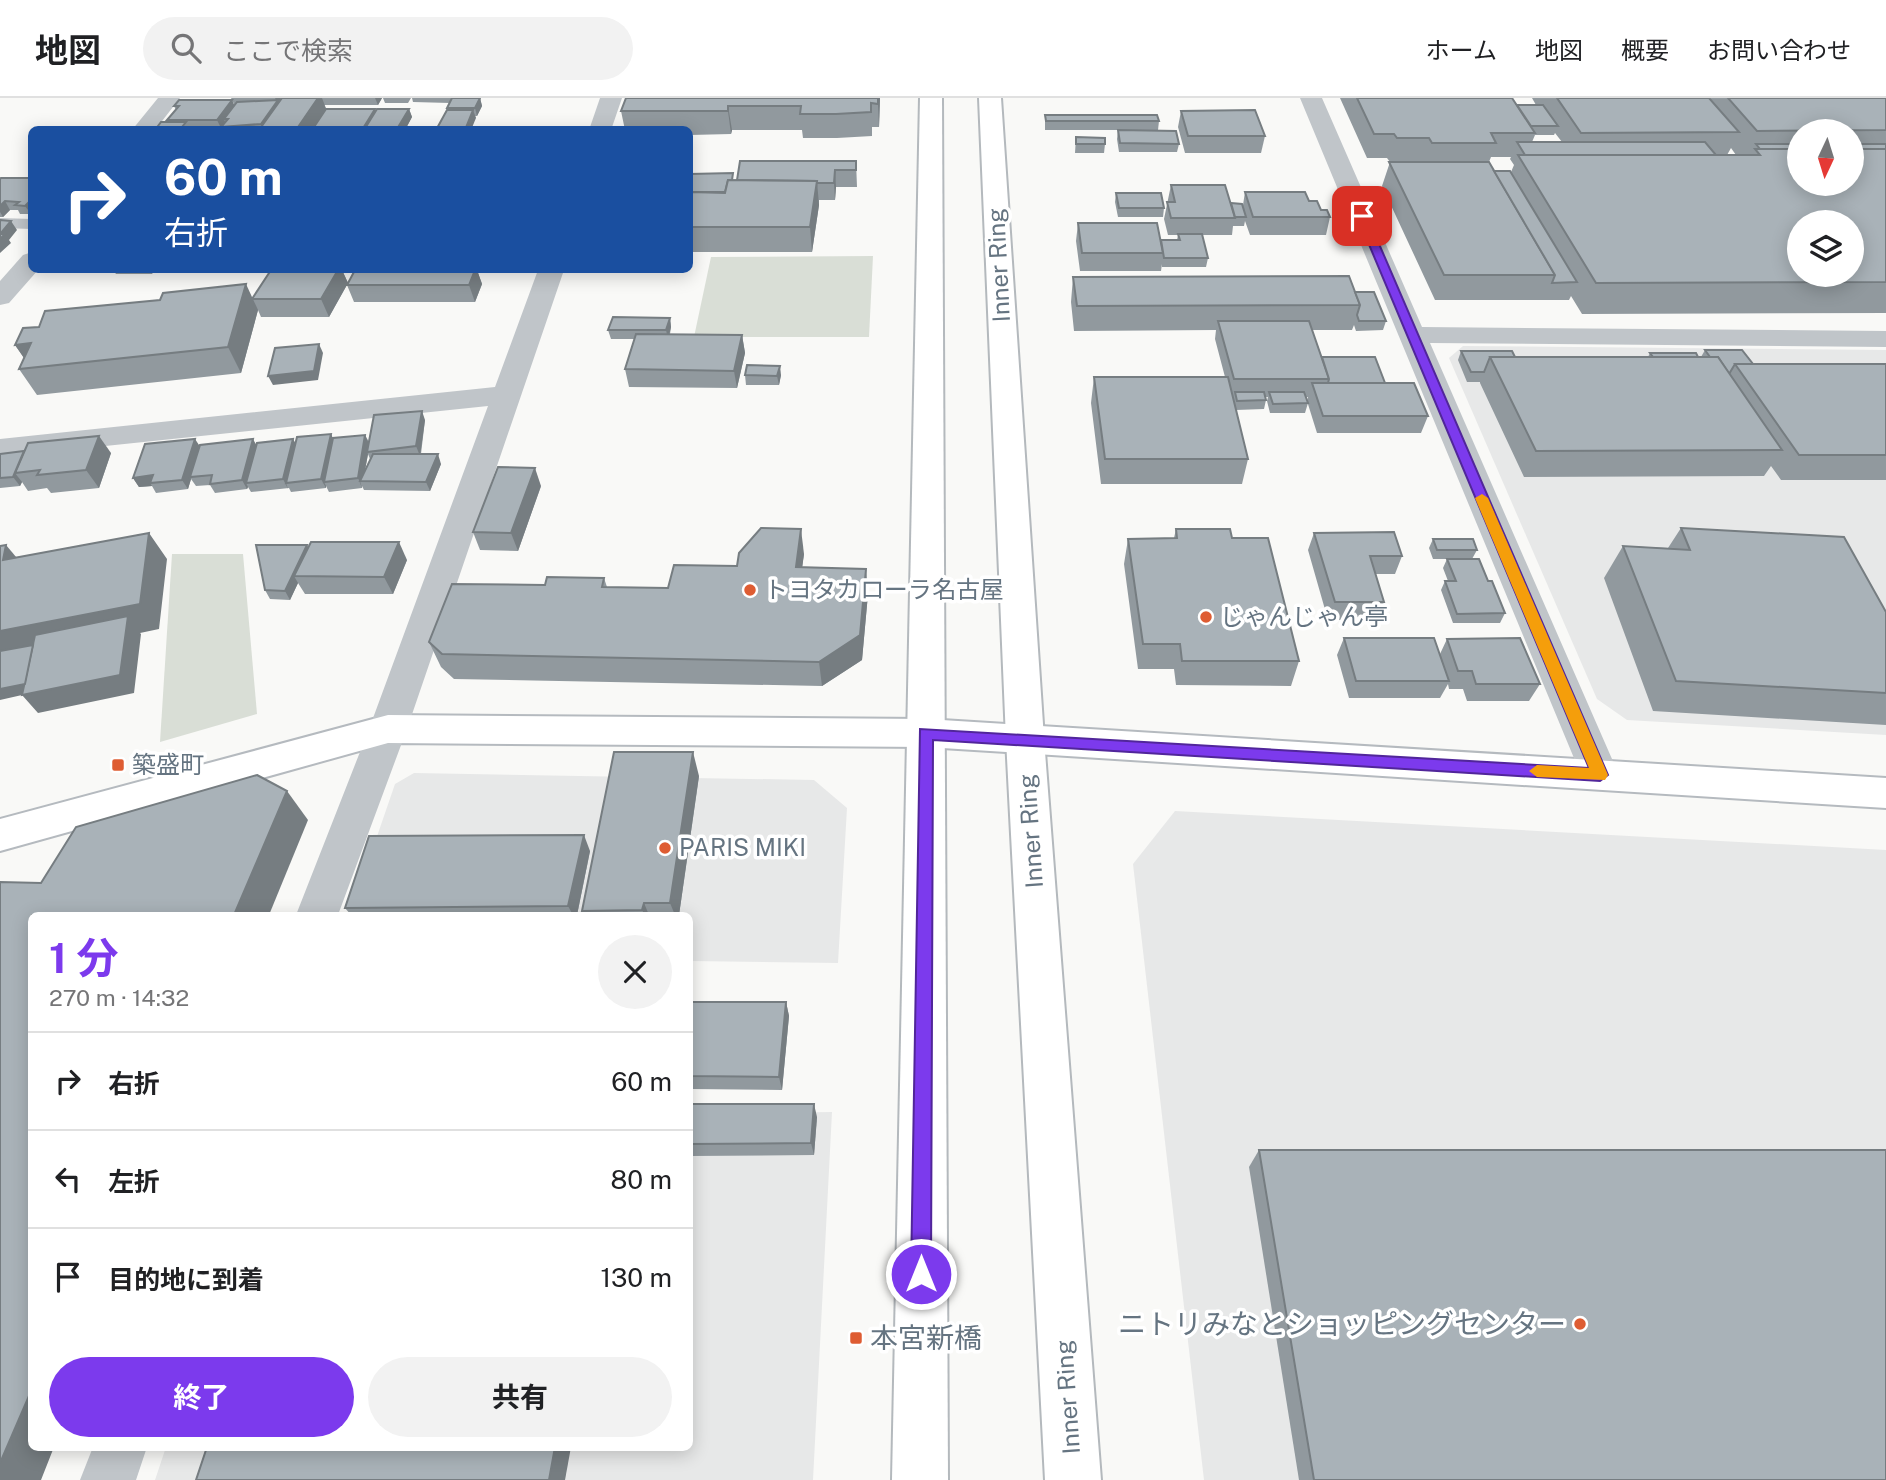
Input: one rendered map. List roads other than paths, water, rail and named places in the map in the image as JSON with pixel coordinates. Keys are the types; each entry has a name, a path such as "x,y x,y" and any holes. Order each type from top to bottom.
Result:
{"main road":[{"path":"920,1480 931,98"},
{"name":"Inner Ring","path":"990,98 1025,739 1073,1480"},
{"path":"0,835 388,729 926,733 1886,793"}],"street":[{"path":"146,126 169,98"},
{"path":"601,126 611,98"},
{"path":"1311,98 1600,775"},
{"path":"0,297 28,265"},
{"path":"318,912 388,729 550,273"},
{"path":"1412,335 1886,339"},
{"path":"0,448 506,395"},
{"path":"108,1480 119,1451"}],"lane":[{"path":"0,223 28,224"}],"place":[{"name":"トヨタカローラ名古屋","path":"750,590"},
{"name":"じゃんじゃん亭","path":"1206,617"},
{"name":"築盛町","path":"118,765"},
{"name":"PARIS MIKI","path":"665,848"},
{"name":"ニトリみなとショッピングセンター","path":"1580,1324"},
{"name":"本宮新橋","path":"856,1338"}]}
